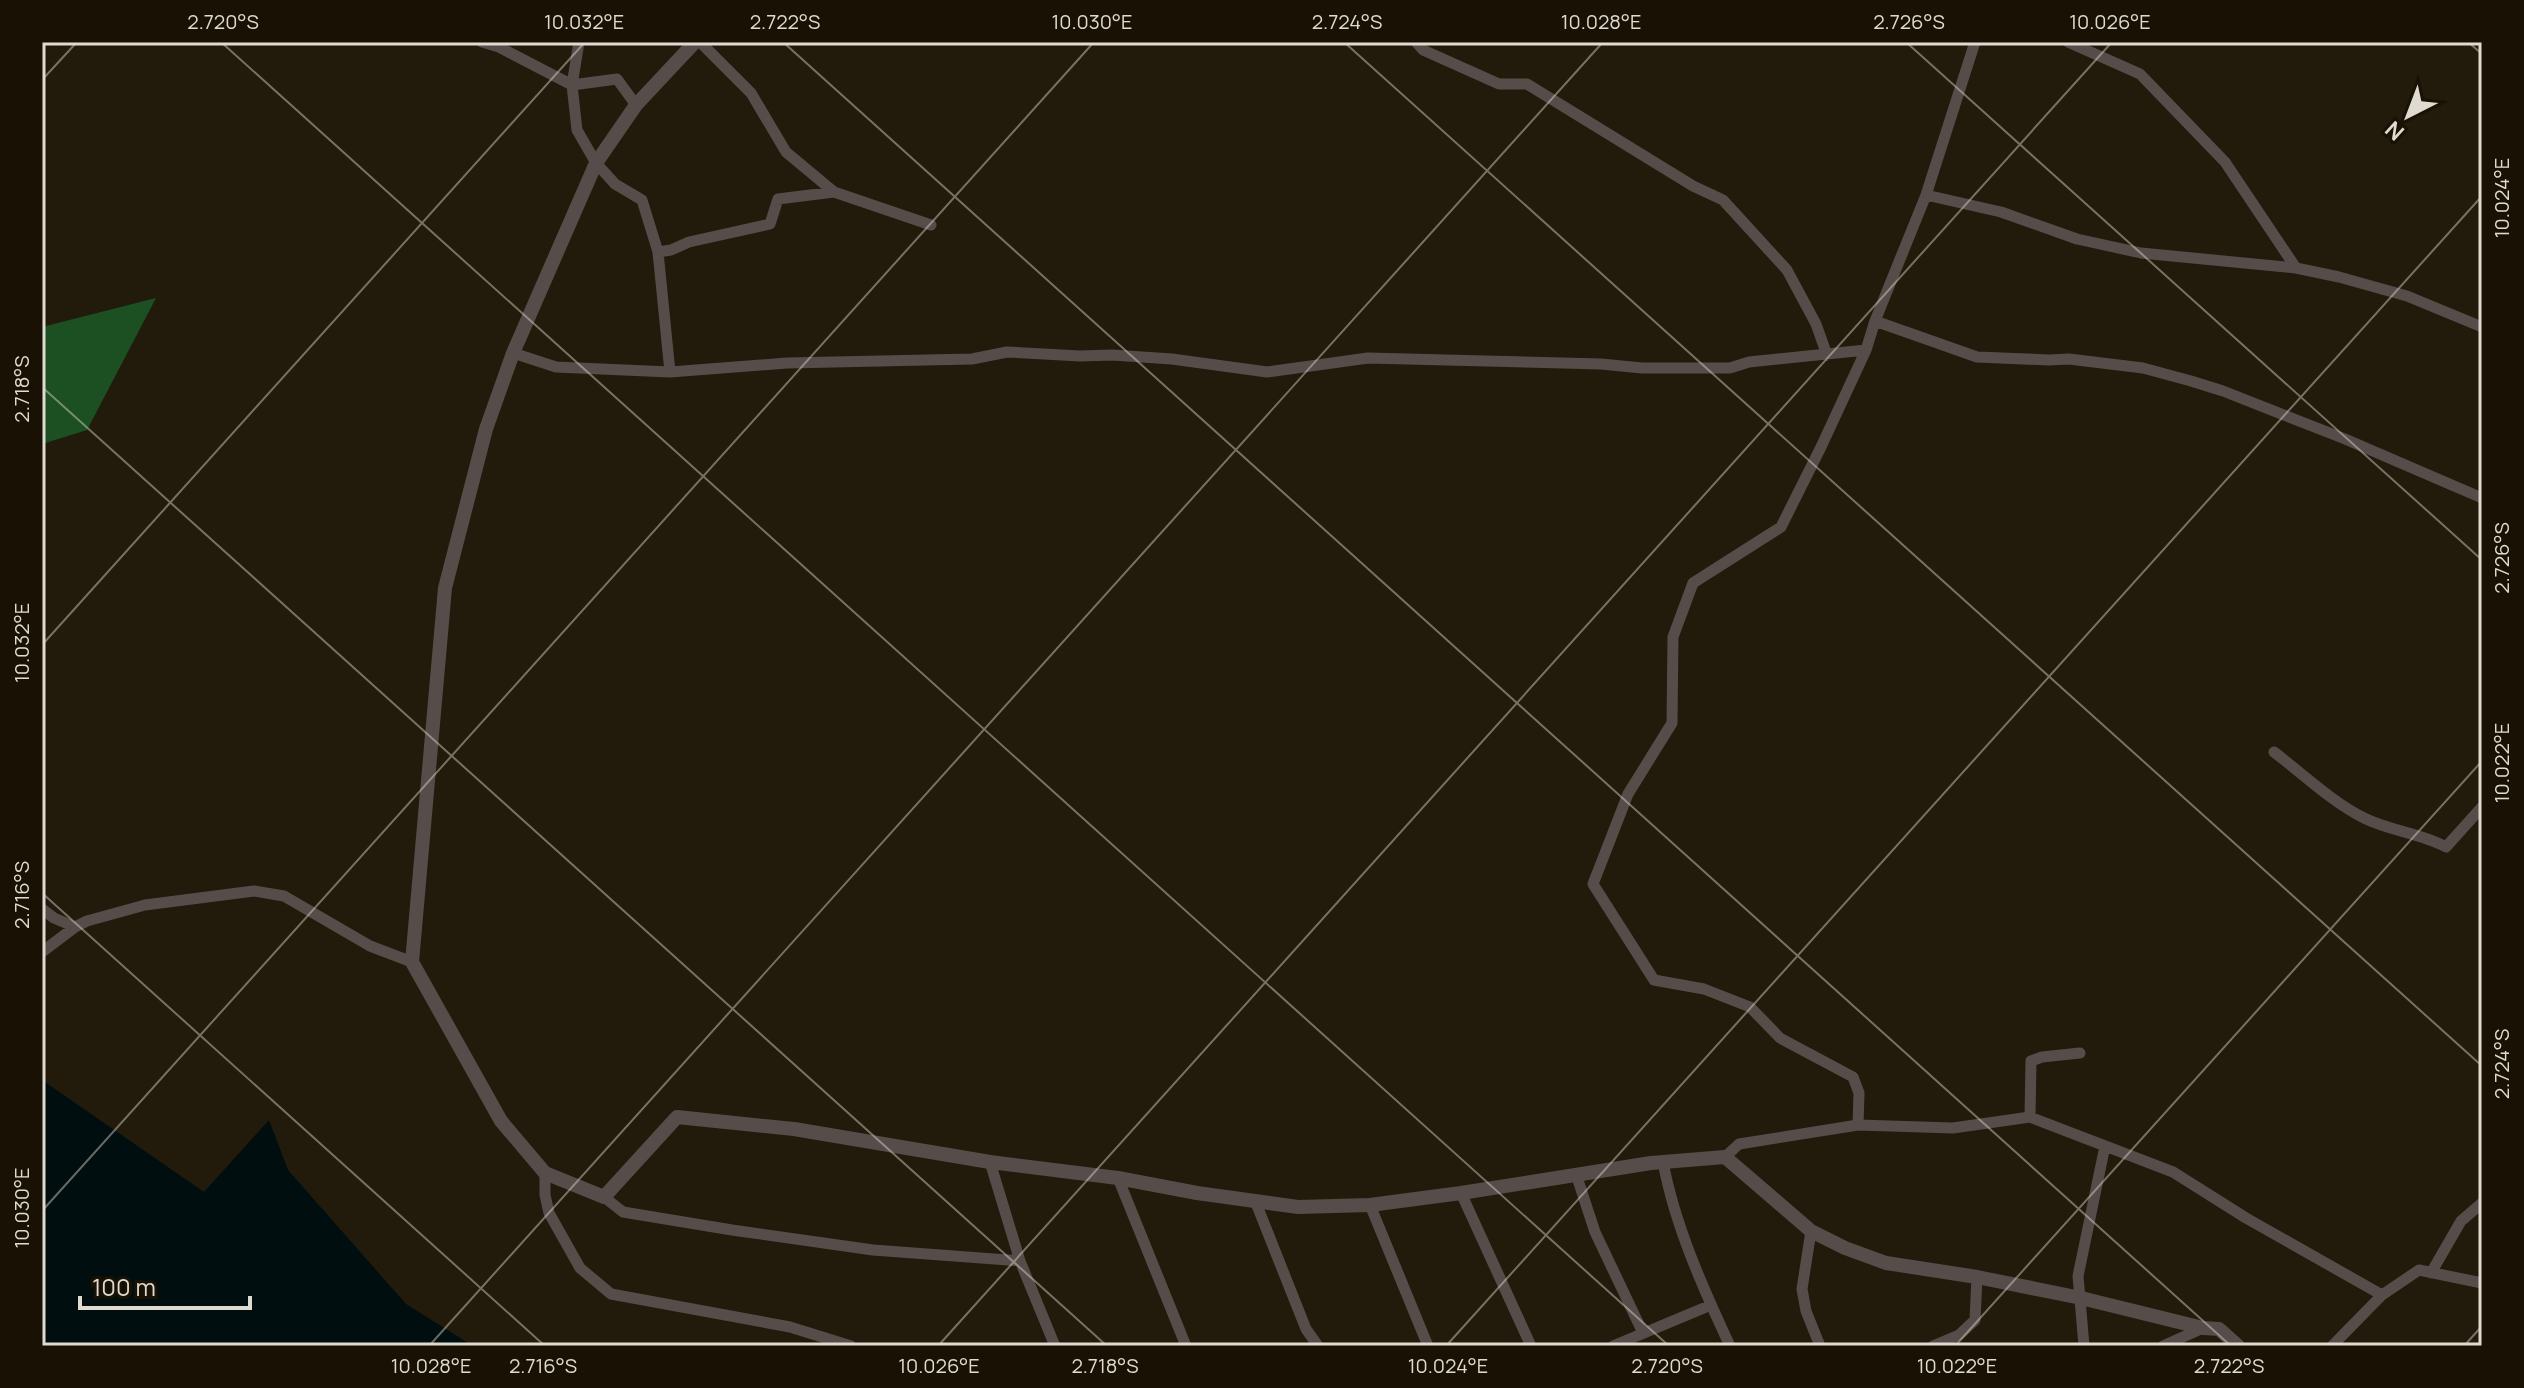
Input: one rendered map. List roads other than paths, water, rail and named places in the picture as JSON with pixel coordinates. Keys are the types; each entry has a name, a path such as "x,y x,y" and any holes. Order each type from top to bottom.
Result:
{"street":[{"path":"482,42 499,47 572,85 617,79 636,105"},
{"path":"579,42 572,85 577,130 596,163 615,184 642,200 658,252 670,372"},
{"path":"931,225 834,192 786,152 751,93 698,42 636,105 596,163 513,353 486,429 445,588 412,962 501,1121 545,1173 604,1197 623,1212 873,1250 1020,1261"},
{"path":"1416,42 1423,50 1499,84 1527,84 1693,186 1723,200 1787,270 1816,324 1827,355"},
{"path":"1858,1125 1859,1093 1853,1077 1780,1038 1750,1007 1704,989 1654,980 1593,884 1628,794 1672,723 1673,637 1693,583 1781,527 1866,350 1926,195 1975,42"},
{"path":"2068,42 2140,74 2225,162 2296,268"},
{"path":"658,252 770,224 778,199 834,192"},
{"path":"1926,195 2001,212 2077,239 2141,253 2296,268 2339,277 2407,296 2482,327"},
{"path":"1875,321 1977,357 2069,359 2143,368 2212,387 2345,439 2482,498"},
{"path":"513,353 556,367 670,372 787,363 972,359 1007,352 1172,359 1267,372 1368,358 1601,364 1642,368 1730,368 1749,362 1866,350"},
{"path":"2274,752 2365,819 2430,838 2446,847 2482,807"},
{"path":"42,952 87,921 145,905 254,891 284,896 370,946 412,962"},
{"path":"42,909 75,927"},
{"path":"2030,1117 2031,1061 2080,1053"},
{"path":"604,1197 677,1117 794,1129 990,1162 1118,1178 1256,1203 1298,1207 1370,1205 1663,1162 1725,1157 1739,1144 1858,1125 1953,1128 2030,1117 2173,1172 2246,1218 2382,1295"},
{"path":"2084,1346 2078,1276 2105,1146"},
{"path":"1725,1157 1811,1231 1845,1248 1886,1263 1977,1277 2219,1329 2238,1346"},
{"path":"990,1162 1020,1261 1055,1346"},
{"path":"1663,1162 1670,1198 1730,1346"},
{"path":"545,1173 549,1213 580,1268 611,1294 790,1327 851,1346"},
{"path":"1576,1174 1595,1232 1643,1333"},
{"path":"1118,1178 1186,1346"},
{"path":"1461,1193 1531,1346"},
{"path":"1256,1203 1306,1329 1318,1346"},
{"path":"2431,1273 2461,1221 2482,1203"},
{"path":"1370,1205 1428,1346"},
{"path":"1811,1231 1802,1289 1806,1311 1820,1346"},
{"path":"2332,1346 2382,1295 2419,1270 2482,1283"},
{"path":"1933,1346 1959,1335 1975,1320 1977,1277"},
{"path":"1613,1346 1711,1305"},
{"path":"2163,1346 2203,1328"}]}
